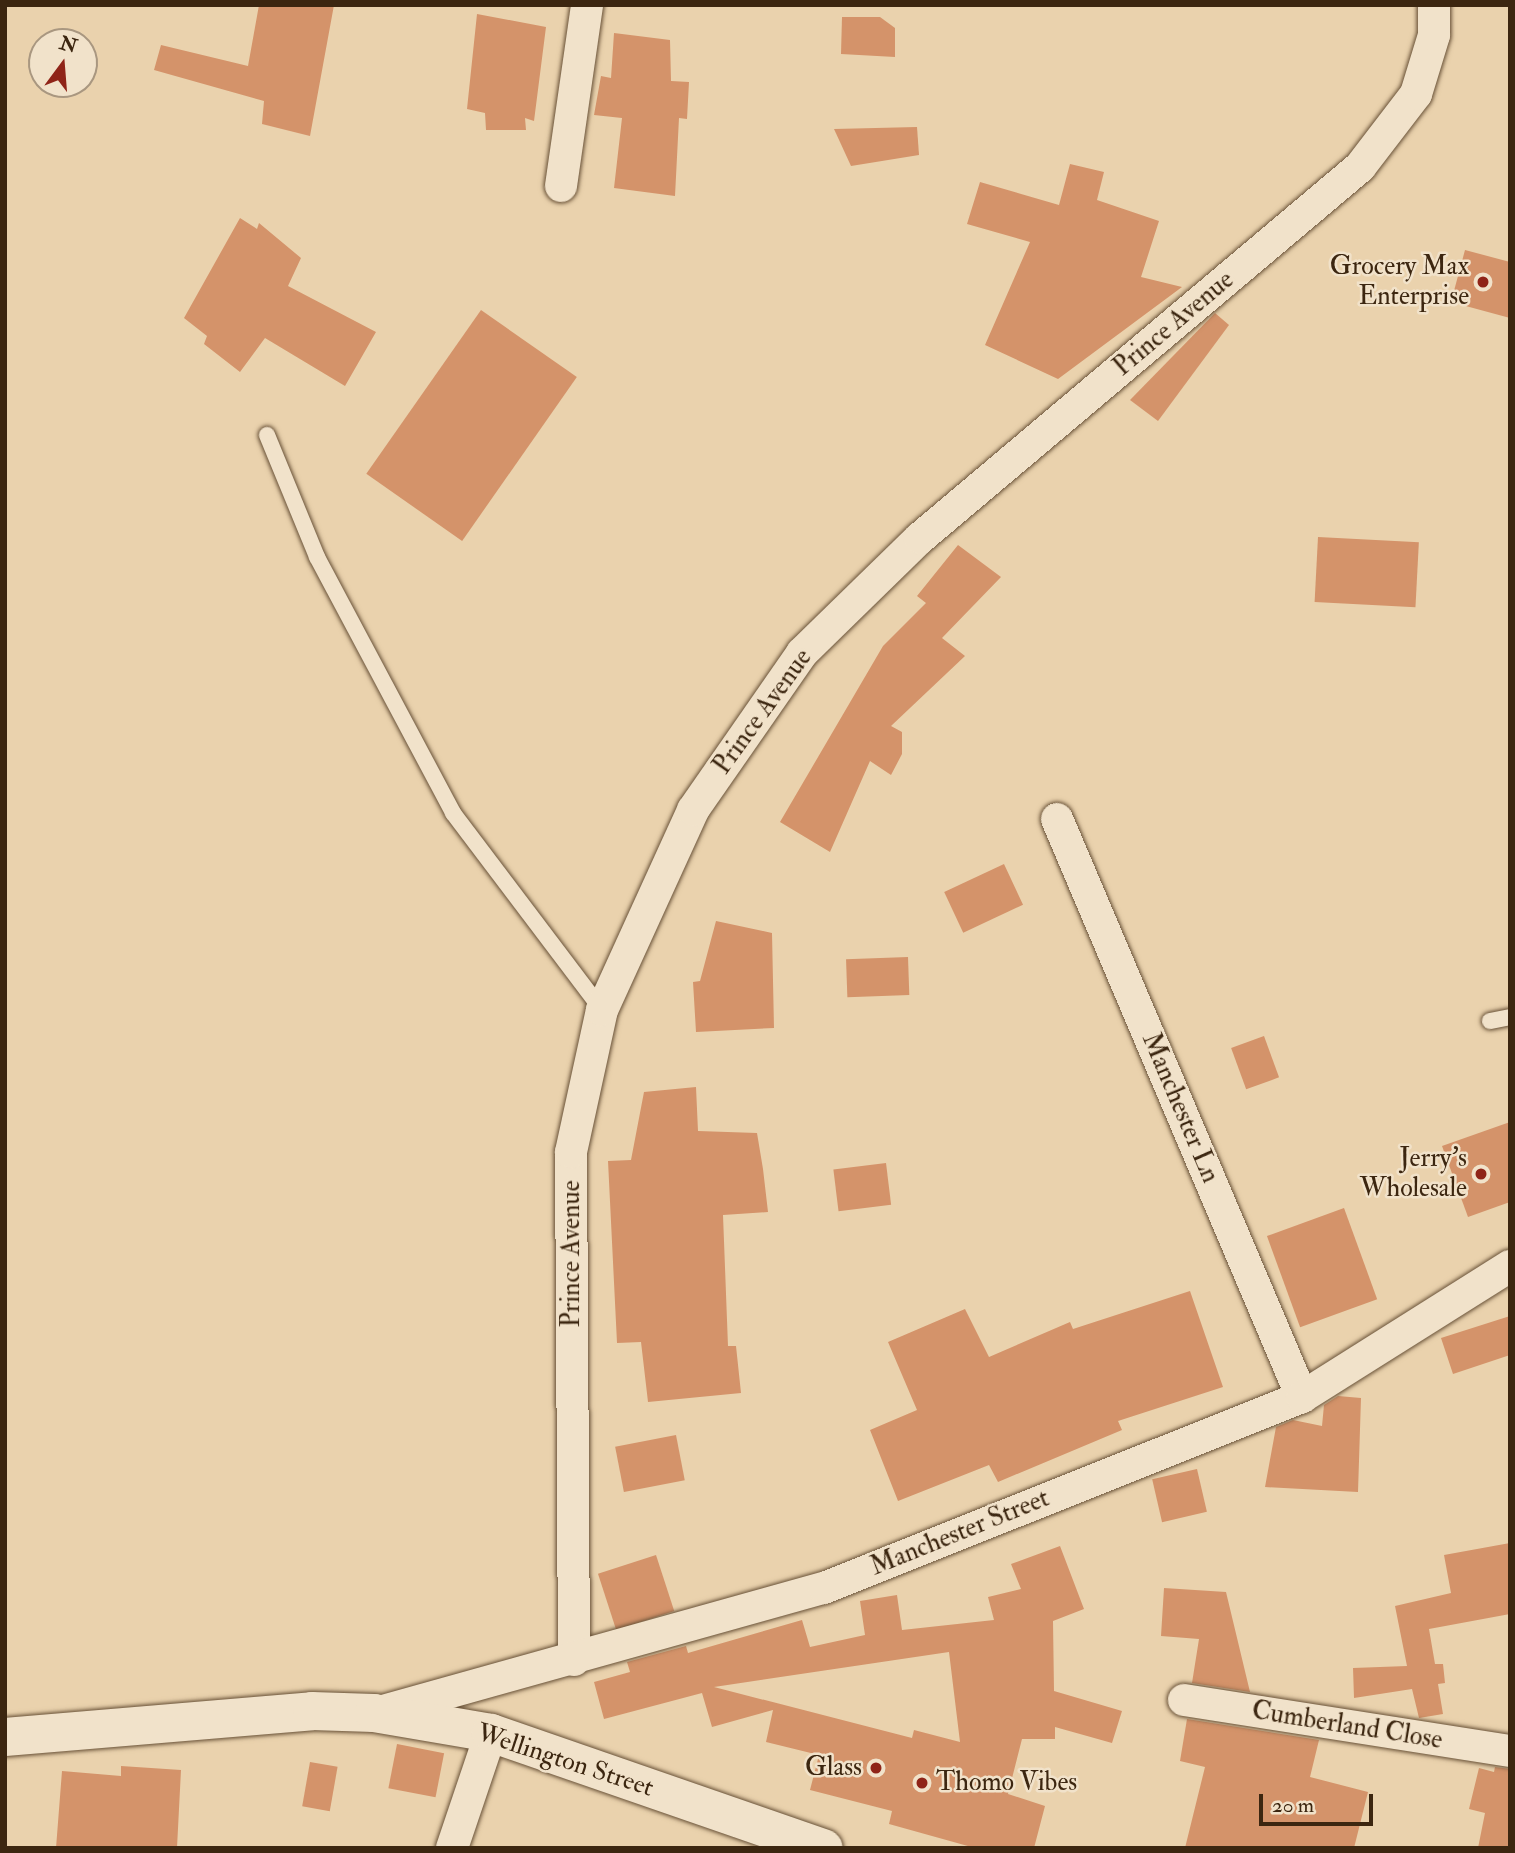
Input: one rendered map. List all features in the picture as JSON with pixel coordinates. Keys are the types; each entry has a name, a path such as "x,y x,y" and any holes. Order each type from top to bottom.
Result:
{"main road":[{"name":"Wellington Street","path":"5,1737 312,1711 374,1713 491,1732 824,1848"}],"street":[{"path":"561,186 587,5"},
{"name":"Prince Avenue","path":"574,1660 571,1152 602,1010 693,810 802,653 920,538 1360,167 1416,94 1434,35 1434,5"},
{"name":"Manchester Ln","path":"1057,819 1302,1397"},
{"name":"Manchester Street","path":"374,1713 574,1660 824,1588 1302,1397 1510,1266"},
{"name":"Cumberland Close","path":"1184,1700 1510,1751"},
{"path":"452,1848 491,1732"}],"lane":[{"path":"267,435 317,557 453,813 602,1010"},
{"path":"1490,1021 1510,1017"}],"building":[{"path":"259,5 334,5 310,136 262,124 264,101 154,70 161,45 248,66"},
{"path":"477,14 546,27 534,121 525,118 526,130 486,130 485,113 467,109"},
{"path":"842,17 880,17 895,28 895,57 841,54"},
{"path":"614,33 670,40 671,81 689,82 687,119 679,118 675,196 614,188 622,118 594,115 601,76 611,78"},
{"path":"917,127 919,155 851,166 834,129"},
{"path":"1070,164 1104,172 1097,200 1159,221 1141,277 1182,287 1058,379 985,345 1030,242 967,224 980,182 1059,205"},
{"path":"240,218 257,229 259,223 301,258 288,286 376,332 345,386 265,338 240,372 204,344 207,336 184,318"},
{"name":"Grocery Max Enterprise","path":"1465,250 1510,262 1510,318 1451,302"},
{"path":"481,310 577,377 462,541 366,474"},
{"path":"1215,313 1229,325 1158,421 1130,400"},
{"path":"1318,537 1419,542 1415,607 1315,602"},
{"path":"958,545 1001,577 942,638 965,656 891,726 902,732 902,754 891,775 870,761 830,852 780,822 883,646 926,603 917,596"},
{"path":"1004,864 1023,905 963,933 944,892"},
{"path":"716,921 772,933 774,1028 696,1032 693,982 700,981"},
{"path":"908,957 909,995 847,997 846,959"},
{"path":"1264,1036 1279,1077 1246,1089 1231,1048"},
{"path":"696,1087 698,1131 757,1133 763,1169 768,1212 723,1215 728,1346 736,1346 741,1393 648,1402 641,1342 617,1343 608,1161 631,1160 644,1092"},
{"name":"Jerry's Wholesale","path":"1510,1122 1510,1202 1468,1217 1442,1146"},
{"path":"886,1163 891,1205 839,1211 833,1169"},
{"path":"1344,1208 1377,1299 1300,1327 1267,1236"},
{"path":"1190,1291 1223,1387 1118,1421 1122,1430 998,1482 989,1465 898,1501 870,1430 917,1410 888,1342 965,1309 989,1357 1070,1322 1073,1329"},
{"path":"1510,1316 1510,1355 1453,1374 1441,1338"},
{"path":"1338,1396 1361,1398 1358,1492 1265,1487 1276,1427 1293,1420 1322,1426 1324,1405"},
{"path":"676,1435 685,1480 624,1492 615,1447"},
{"path":"1197,1469 1207,1512 1162,1522 1152,1479"},
{"path":"1510,1543 1510,1614 1429,1629 1435,1664 1443,1664 1445,1683 1438,1684 1443,1714 1419,1718 1412,1689 1354,1698 1353,1668 1407,1666 1395,1606 1451,1593 1444,1555"},
{"path":"1060,1546 1084,1609 1053,1621 1054,1691 1122,1711 1112,1743 1055,1727 1055,1739 1022,1739 1008,1794 1045,1806 1034,1848 975,1848 889,1824 892,1811 810,1790 819,1755 766,1742 773,1710 712,1727 702,1693 604,1719 594,1682 630,1672 627,1662 686,1646 688,1653 802,1620 810,1647 865,1635 860,1601 897,1595 902,1630 994,1620 988,1597 1021,1589 1011,1564","holes":["949,1652 960,1742 914,1730 912,1738 714,1687"]},
{"path":"656,1555 674,1611 616,1630 598,1574"},
{"path":"1164,1588 1226,1592 1250,1692 1192,1683 1199,1639 1161,1636"},
{"path":"1187,1719 1319,1740 1310,1777 1368,1792 1354,1848 1185,1848 1205,1767 1180,1761"},
{"path":"397,1744 444,1753 436,1797 388,1788"},
{"path":"310,1762 338,1767 330,1811 302,1806"},
{"path":"121,1766 181,1770 177,1848 56,1848 62,1771 121,1776"},
{"path":"1495,1767 1510,1769 1510,1848 1478,1848 1485,1813 1469,1809 1479,1768 1494,1772"}],"place":[{"name":"Grocery Max Enterprise","path":"1483,282"},
{"name":"Jerry's Wholesale","path":"1481,1174"},
{"name":"Glass","path":"876,1768"},
{"name":"Thomo Vibes","path":"922,1783"}]}
